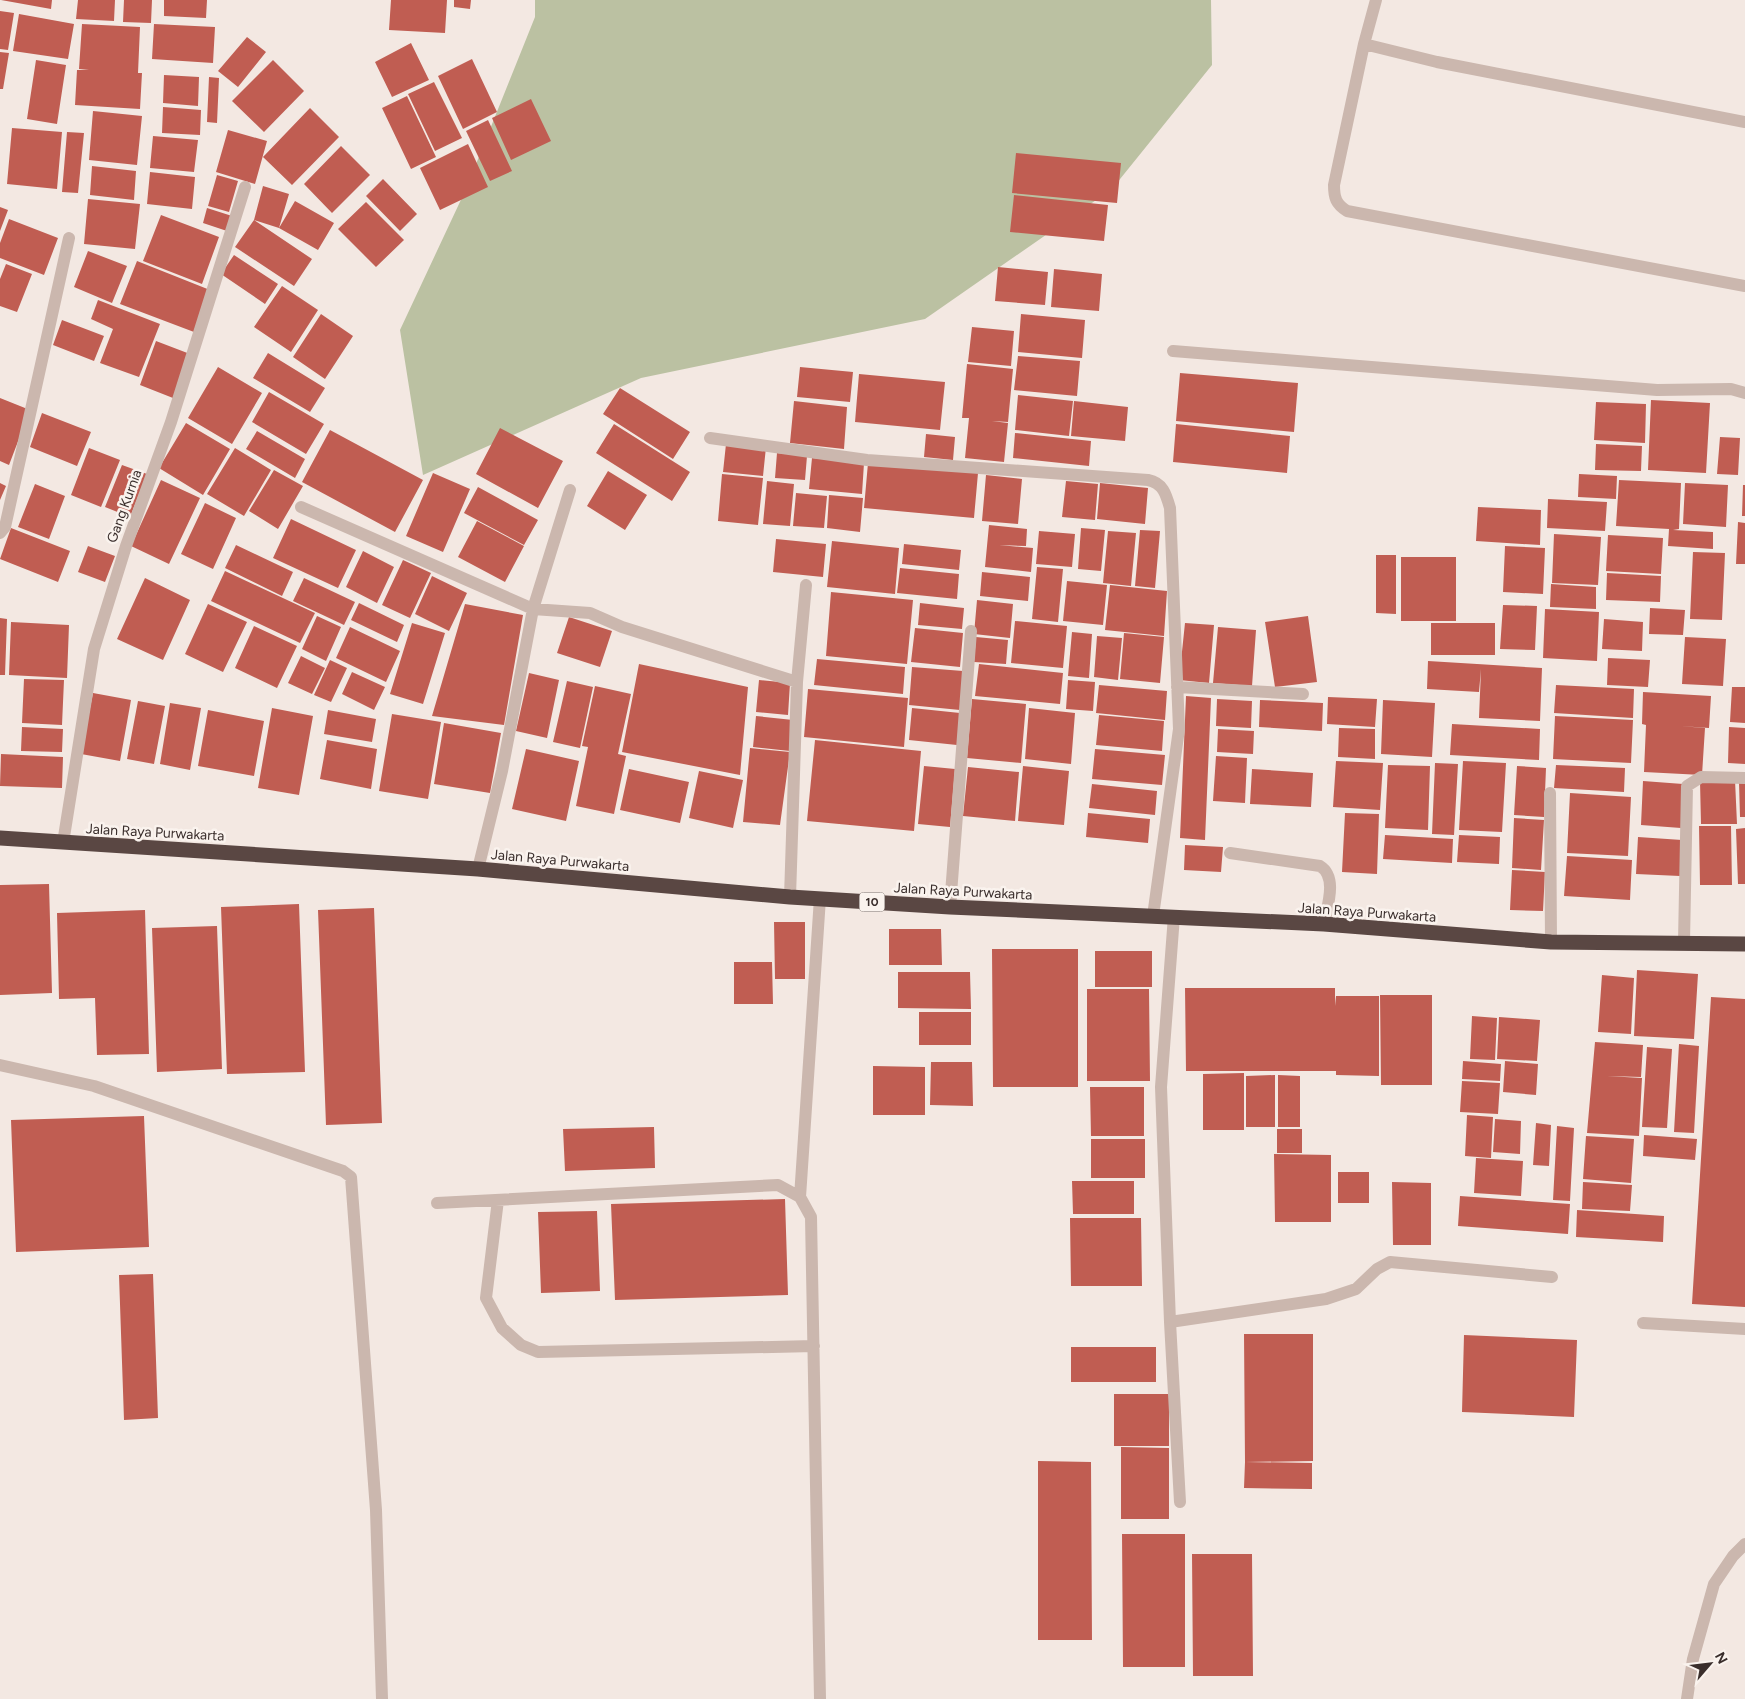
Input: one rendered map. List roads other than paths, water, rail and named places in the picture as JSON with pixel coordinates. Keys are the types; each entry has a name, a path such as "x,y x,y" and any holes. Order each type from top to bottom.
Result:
{"highway":[{"name":"Jalan Raya Purwakarta","path":"0,838 478,869 790,897 950,907 1324,924 1551,942 1745,944"}],"street":[{"path":"1376,0 1364,44 1334,185 1334,198 1339,206 1347,211 1745,286"},
{"path":"1364,44 1409,53 1437,62 1745,122"},
{"name":"Gang Kurnia","path":"63,843 94,649 126,546 171,422 246,187"},
{"path":"0,532 5,527 24,448 69,238"},
{"path":"1173,351 1657,390 1731,389 1745,393"},
{"path":"710,438 867,460 1148,480 1158,483 1166,493 1170,508 1175,669 1178,687 1178,729 1153,916"},
{"path":"478,869 502,771 533,609 570,490"},
{"path":"301,507 533,609 590,613 622,627 797,682"},
{"path":"790,897 797,682 806,585"},
{"path":"950,907 971,631"},
{"path":"1178,687 1303,694"},
{"path":"1684,942 1687,786 1701,777 1745,778"},
{"path":"1550,793 1551,942"},
{"path":"1230,853 1320,866 1326,869 1331,879 1324,924"},
{"path":"800,1197 820,898"},
{"path":"1174,916 1161,1087 1170,1322 1180,1502"},
{"path":"0,1065 94,1086 343,1171 351,1177 376,1510 382,1699"},
{"path":"437,1203 778,1185 800,1197 811,1216 820,1699"},
{"path":"498,1200 486,1298 502,1328 521,1344 538,1352 814,1346"},
{"path":"1170,1322 1326,1299 1356,1289 1377,1270 1390,1262 1552,1277"},
{"path":"1643,1323 1745,1329"},
{"path":"1687,1699 1693,1659 1714,1584 1732,1556 1745,1544"}]}
